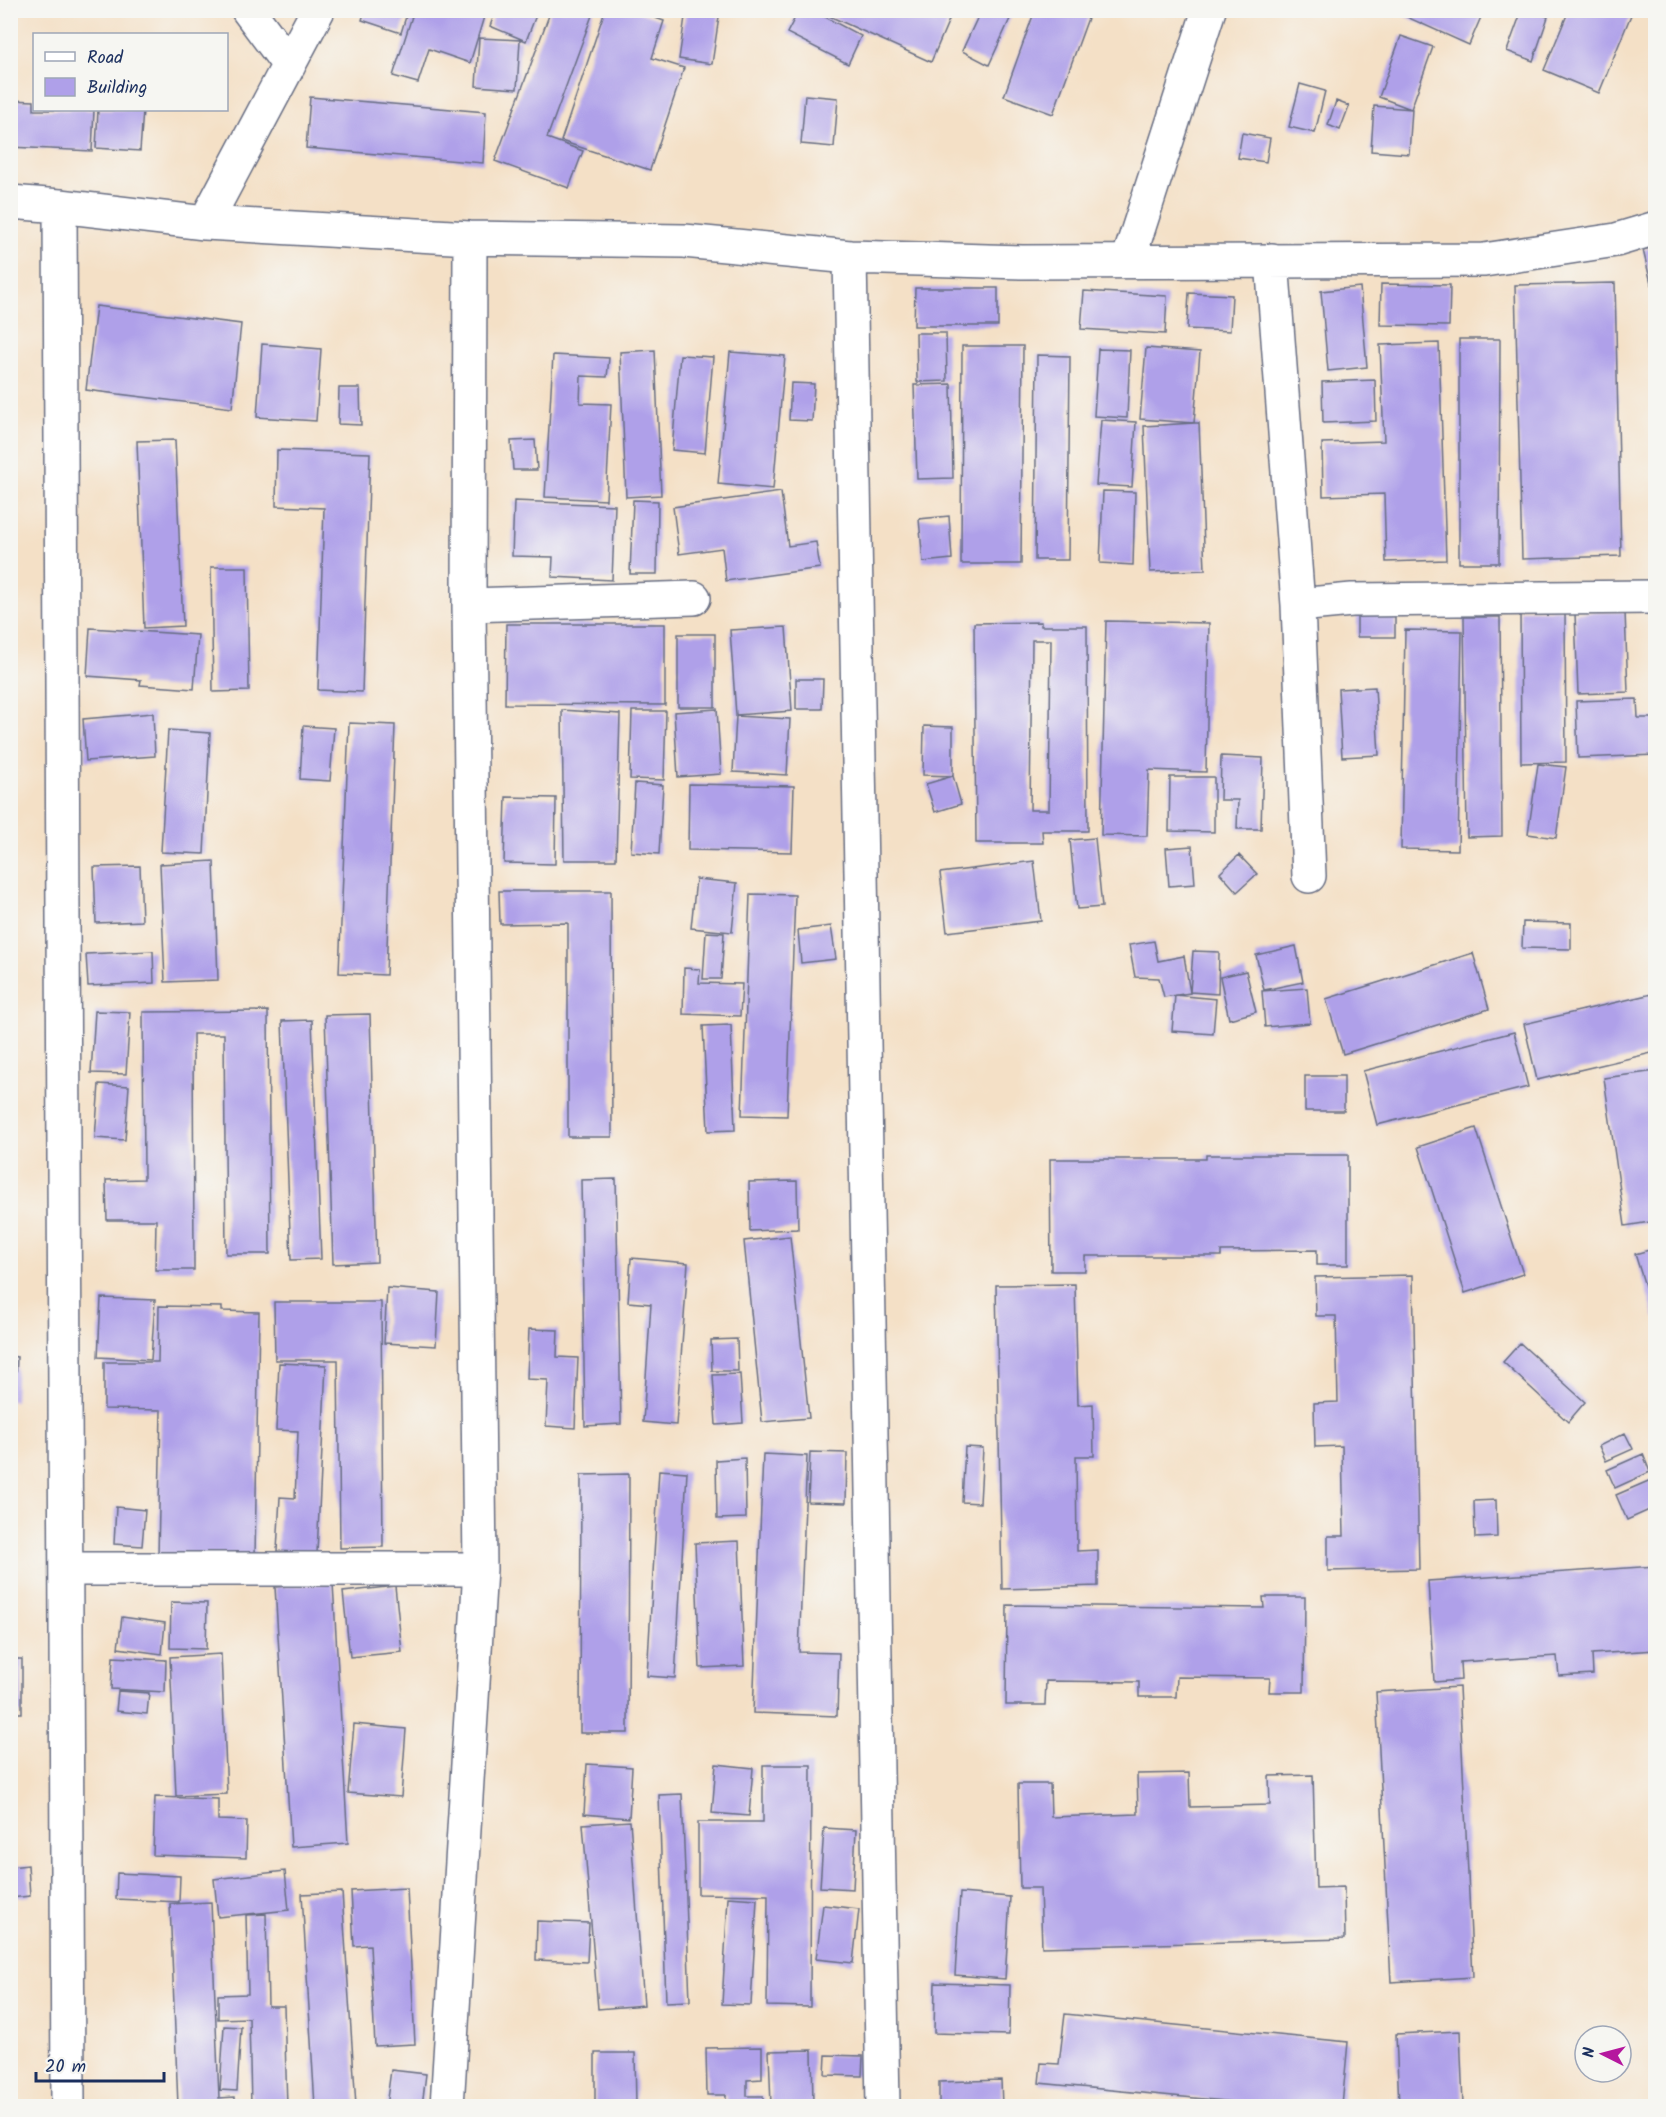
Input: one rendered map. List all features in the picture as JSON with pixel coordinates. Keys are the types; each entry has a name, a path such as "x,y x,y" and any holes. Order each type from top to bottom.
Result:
{"street":[{"path":"248,10 289,65"},
{"path":"205,223 318,10"},
{"path":"1128,261 1209,10"},
{"path":"10,202 205,223 470,238 684,241 850,257 1022,261 1484,260 1616,240 1656,228"},
{"path":"60,206 68,2106"},
{"path":"447,2106 480,1569 469,605 470,238"},
{"path":"850,257 883,2106"},
{"path":"1272,260 1298,605 1309,876"},
{"path":"1298,605 1352,600 1656,597"},
{"path":"469,605 694,598"},
{"path":"66,1569 480,1569"}],"building":[{"path":"365,10 408,10 401,33 362,20"},
{"path":"414,10 486,10 470,63 429,49 418,83 393,76"},
{"path":"496,10 538,10 526,41 490,26"},
{"path":"551,10 594,10 547,138 583,151 569,188 495,161"},
{"path":"605,10 633,10 664,21 652,58 684,68 650,170 561,141"},
{"path":"686,10 720,10 712,64 679,59"},
{"path":"799,10 812,10 861,36 848,64 787,33"},
{"path":"816,10 941,10 951,15 931,62"},
{"path":"981,10 1014,10 989,65 962,51"},
{"path":"1035,10 1091,10 1053,114 1004,96"},
{"path":"1402,10 1484,10 1469,45 1400,14"},
{"path":"1522,10 1530,10 1548,17 1533,61 1507,51"},
{"path":"1569,10 1633,10 1599,93 1544,70"},
{"path":"1401,36 1433,47 1411,109 1379,97"},
{"path":"479,38 520,40 517,89 476,86"},
{"path":"1300,84 1325,91 1315,133 1289,127"},
{"path":"805,95 838,98 834,147 801,144"},
{"path":"310,97 486,112 483,163 306,148"},
{"path":"10,100 33,101 33,111 94,111 92,151 10,147"},
{"path":"1336,101 1349,106 1340,130 1328,125"},
{"path":"1374,106 1412,109 1409,154 1371,151"},
{"path":"98,111 143,111 140,151 96,148"},
{"path":"1242,133 1270,138 1266,162 1238,158"},
{"path":"1656,246 1656,286 1652,287 1643,250"},
{"path":"1615,283 1621,556 1522,559 1515,285"},
{"path":"1381,284 1450,285 1449,326 1380,325"},
{"path":"1360,287 1367,367 1328,371 1321,291"},
{"path":"915,288 998,288 998,326 914,326"},
{"path":"1084,291 1167,296 1165,334 1081,329"},
{"path":"1189,293 1232,295 1230,331 1187,329"},
{"path":"96,306 241,324 232,408 86,390"},
{"path":"916,333 946,333 947,381 917,382"},
{"path":"1459,339 1500,339 1499,563 1459,563"},
{"path":"1439,343 1446,560 1386,562 1384,494 1323,496 1322,443 1384,441 1380,345"},
{"path":"262,344 321,349 316,421 257,417"},
{"path":"962,346 1023,346 1021,564 961,564"},
{"path":"1146,348 1200,352 1194,423 1140,419"},
{"path":"1098,349 1130,350 1127,418 1094,416"},
{"path":"655,350 661,495 626,497 620,352"},
{"path":"730,352 785,356 773,489 718,484"},
{"path":"553,355 609,358 607,377 581,376 580,403 611,404 606,500 545,497"},
{"path":"680,355 713,357 705,453 672,450"},
{"path":"1037,355 1070,356 1068,560 1035,560"},
{"path":"1375,380 1376,421 1323,423 1322,382"},
{"path":"791,383 814,384 812,421 789,420"},
{"path":"951,384 953,478 917,479 914,385"},
{"path":"339,388 360,388 361,425 338,424"},
{"path":"1101,420 1136,422 1132,487 1096,485"},
{"path":"1199,423 1205,570 1150,572 1144,426"},
{"path":"175,440 183,626 144,628 137,441"},
{"path":"535,440 537,470 513,470 511,441"},
{"path":"277,450 370,453 362,692 318,690 324,508 276,506"},
{"path":"1103,491 1135,492 1133,565 1100,563"},
{"path":"781,492 788,546 816,542 820,568 726,581 722,548 679,554 673,507"},
{"path":"633,500 658,501 657,574 630,574"},
{"path":"514,501 615,505 612,580 552,577 553,557 512,556"},
{"path":"949,516 952,559 923,562 919,519"},
{"path":"211,567 247,567 249,691 213,692"},
{"path":"1520,610 1565,610 1566,762 1521,763"},
{"path":"1357,612 1395,612 1395,637 1357,637"},
{"path":"1625,612 1628,692 1578,694 1575,613"},
{"path":"1464,617 1500,617 1502,836 1467,837"},
{"path":"1106,621 1209,623 1206,772 1149,770 1147,836 1101,835"},
{"path":"1041,622 1041,626 1087,626 1088,831 1042,831 1043,843 976,843 974,623","holes":["1032,640 1051,640 1049,810 1030,810"]},
{"path":"506,624 665,624 665,705 505,704"},
{"path":"786,627 792,711 736,715 730,630"},
{"path":"90,628 198,635 194,689 140,685 141,680 87,676"},
{"path":"1405,630 1462,631 1458,850 1401,849"},
{"path":"678,634 715,634 715,707 678,707"},
{"path":"796,679 823,679 822,709 796,709"},
{"path":"1375,687 1379,755 1342,757 1338,689"},
{"path":"1637,699 1638,718 1656,718 1656,755 1578,758 1576,701"},
{"path":"717,709 721,774 678,777 674,712"},
{"path":"562,710 620,714 616,860 564,860"},
{"path":"632,711 666,711 664,780 630,779"},
{"path":"153,713 155,756 86,761 83,719"},
{"path":"736,716 790,719 787,775 733,772"},
{"path":"349,723 395,725 386,975 339,973"},
{"path":"303,726 334,728 330,781 300,779"},
{"path":"924,726 953,727 953,776 923,775"},
{"path":"168,730 210,733 204,854 161,852"},
{"path":"1221,756 1263,758 1261,829 1237,829 1238,800 1220,800"},
{"path":"1538,764 1566,767 1556,838 1528,834"},
{"path":"953,776 961,804 935,812 926,784"},
{"path":"1170,777 1214,777 1214,832 1169,831"},
{"path":"635,783 663,785 659,854 631,852"},
{"path":"689,784 794,786 792,852 688,850"},
{"path":"506,797 556,798 555,864 504,863"},
{"path":"1095,838 1102,907 1077,909 1070,840"},
{"path":"1192,846 1195,884 1169,886 1166,848"},
{"path":"1239,855 1257,874 1237,892 1220,873"},
{"path":"214,861 218,980 165,982 160,864"},
{"path":"1034,861 1041,921 947,932 940,873"},
{"path":"140,866 142,921 96,923 94,867"},
{"path":"696,879 737,883 732,932 691,928"},
{"path":"499,891 611,891 612,1137 568,1137 568,923 500,924"},
{"path":"750,894 795,895 787,1116 742,1115"},
{"path":"1523,922 1571,923 1571,949 1522,948"},
{"path":"831,926 836,959 801,963 798,930"},
{"path":"706,932 724,933 721,979 703,979"},
{"path":"1154,941 1158,961 1184,956 1190,993 1164,997 1159,978 1135,977 1129,945"},
{"path":"1296,946 1303,982 1264,990 1256,955"},
{"path":"153,951 154,983 88,986 86,954"},
{"path":"1193,951 1219,952 1218,994 1190,992"},
{"path":"1473,953 1489,1009 1343,1054 1326,999"},
{"path":"684,968 700,969 699,983 742,984 740,1016 683,1014"},
{"path":"1246,971 1256,1012 1229,1019 1220,977"},
{"path":"1307,988 1310,1023 1265,1027 1262,991"},
{"path":"1656,993 1656,1052 1537,1080 1524,1024"},
{"path":"1175,995 1216,999 1213,1034 1172,1031"},
{"path":"95,1011 130,1012 126,1074 91,1073"},
{"path":"268,1011 270,1254 226,1254 224,1034 193,1034 194,1270 155,1270 156,1220 107,1220 106,1180 144,1179 143,1012"},
{"path":"370,1014 377,1262 333,1264 325,1015"},
{"path":"312,1020 321,1259 291,1260 282,1021"},
{"path":"731,1025 735,1130 708,1131 703,1026"},
{"path":"1514,1032 1528,1087 1377,1125 1363,1071"},
{"path":"1656,1071 1656,1221 1625,1226 1604,1078"},
{"path":"1305,1076 1344,1076 1344,1111 1305,1111"},
{"path":"99,1084 129,1086 125,1140 95,1138"},
{"path":"1476,1128 1523,1274 1465,1293 1418,1147"},
{"path":"1206,1155 1348,1155 1348,1265 1317,1265 1317,1250 1221,1251 1221,1256 1085,1256 1085,1271 1051,1271 1050,1159 1206,1159"},
{"path":"616,1179 621,1424 585,1426 581,1180"},
{"path":"797,1181 798,1229 750,1231 749,1182"},
{"path":"790,1236 809,1418 762,1422 744,1241"},
{"path":"1656,1248 1656,1318 1655,1318 1635,1254"},
{"path":"631,1258 688,1263 676,1425 643,1422 651,1304 628,1302"},
{"path":"1413,1275 1419,1569 1328,1571 1328,1536 1344,1536 1342,1446 1315,1447 1314,1403 1338,1402 1336,1316 1316,1316 1315,1277"},
{"path":"1075,1284 1078,1405 1093,1404 1094,1456 1076,1456 1077,1551 1098,1550 1098,1586 1002,1589 996,1285"},
{"path":"387,1288 439,1292 436,1346 384,1343"},
{"path":"101,1298 155,1300 151,1360 98,1357"},
{"path":"274,1302 381,1302 383,1547 340,1548 338,1360 275,1360"},
{"path":"159,1306 222,1307 222,1311 259,1312 255,1558 158,1556 161,1410 104,1409 104,1362 158,1362"},
{"path":"529,1329 558,1330 557,1357 578,1358 575,1428 546,1426 548,1380 527,1379"},
{"path":"737,1339 738,1371 712,1371 711,1340"},
{"path":"1520,1343 1585,1402 1568,1422 1503,1362"},
{"path":"10,1356 17,1357 15,1401 10,1401"},
{"path":"279,1363 326,1365 317,1553 277,1551 280,1497 295,1498 298,1431 276,1430"},
{"path":"740,1374 743,1423 716,1425 713,1375"},
{"path":"1625,1433 1633,1449 1606,1461 1599,1446"},
{"path":"965,1447 983,1448 980,1503 962,1502"},
{"path":"810,1452 847,1453 846,1503 808,1502"},
{"path":"763,1454 807,1456 799,1652 839,1653 837,1716 753,1713"},
{"path":"1643,1454 1650,1472 1615,1488 1607,1470"},
{"path":"745,1458 746,1518 717,1519 716,1460"},
{"path":"659,1470 687,1472 675,1678 647,1676"},
{"path":"629,1474 628,1733 580,1733 581,1475"},
{"path":"1653,1479 1656,1484 1656,1507 1627,1520 1616,1495"},
{"path":"1496,1500 1497,1537 1475,1538 1474,1501"},
{"path":"116,1507 145,1510 142,1546 114,1544"},
{"path":"739,1541 744,1666 700,1668 695,1543"},
{"path":"1656,1566 1656,1650 1592,1654 1593,1674 1559,1676 1557,1656 1460,1662 1461,1680 1434,1682 1428,1581"},
{"path":"333,1583 348,1843 291,1847 275,1587"},
{"path":"395,1586 402,1652 350,1657 343,1592"},
{"path":"1263,1597 1305,1597 1304,1692 1269,1692 1270,1678 1177,1677 1176,1697 1139,1697 1139,1682 1046,1681 1045,1705 1006,1705 1007,1605 1264,1608"},
{"path":"171,1602 207,1603 206,1649 170,1648"},
{"path":"122,1617 165,1623 162,1654 118,1648"},
{"path":"221,1654 227,1794 176,1796 170,1657"},
{"path":"113,1657 166,1660 165,1692 111,1689"},
{"path":"10,1659 22,1659 22,1713 10,1713"},
{"path":"1459,1687 1473,1977 1391,1982 1376,1692"},
{"path":"118,1691 149,1693 147,1714 116,1711"},
{"path":"354,1724 406,1729 401,1797 348,1793"},
{"path":"587,1764 632,1767 629,1818 584,1814"},
{"path":"716,1764 753,1768 749,1816 712,1813"},
{"path":"763,1765 811,1765 810,2007 767,2006 768,1895 698,1894 698,1822 763,1822"},
{"path":"1189,1773 1190,1807 1270,1805 1269,1776 1313,1775 1316,1888 1344,1887 1345,1939 1042,1947 1040,1888 1020,1888 1018,1784 1050,1784 1051,1817 1138,1814 1137,1774"},
{"path":"682,1794 690,2001 666,2002 659,1795"},
{"path":"155,1797 218,1799 218,1820 247,1821 246,1858 153,1855"},
{"path":"630,1821 644,2005 598,2009 583,1824"},
{"path":"824,1828 856,1830 853,1889 820,1887"},
{"path":"28,1865 30,1896 10,1898 10,1867"},
{"path":"285,1871 289,1910 218,1917 214,1879"},
{"path":"117,1873 180,1876 179,1902 116,1899"},
{"path":"407,1888 415,2044 375,2046 370,1945 354,1946 351,1891"},
{"path":"342,1892 356,2106 315,2106 302,1894"},
{"path":"960,1893 1010,1897 1005,1979 955,1975"},
{"path":"728,1897 757,1899 751,2005 722,2004"},
{"path":"211,1902 219,2098 235,2097 235,2106 178,2106 170,1904"},
{"path":"823,1905 859,1909 853,1963 816,1959"},
{"path":"266,1914 268,2006 284,2006 287,2106 251,2106 249,2018 218,2019 218,1995 248,1994 246,1915"},
{"path":"537,1921 589,1923 587,1962 536,1960"},
{"path":"935,1983 1010,1985 1009,2035 934,2033"},
{"path":"1065,2014 1348,2042 1342,2106 1277,2106 1039,2083 1041,2063 1059,2064"},
{"path":"224,2026 241,2027 237,2091 220,2090"},
{"path":"1460,2031 1463,2106 1399,2106 1396,2034"},
{"path":"762,2047 762,2079 747,2080 747,2096 763,2096 763,2106 726,2106 726,2095 707,2095 706,2048"},
{"path":"812,2050 813,2106 771,2106 769,2051"},
{"path":"595,2053 635,2053 636,2106 595,2106"},
{"path":"826,2055 863,2056 862,2076 825,2075"},
{"path":"391,2070 426,2074 422,2106 386,2106"},
{"path":"1001,2080 1002,2106 939,2106 939,2082"}]}
